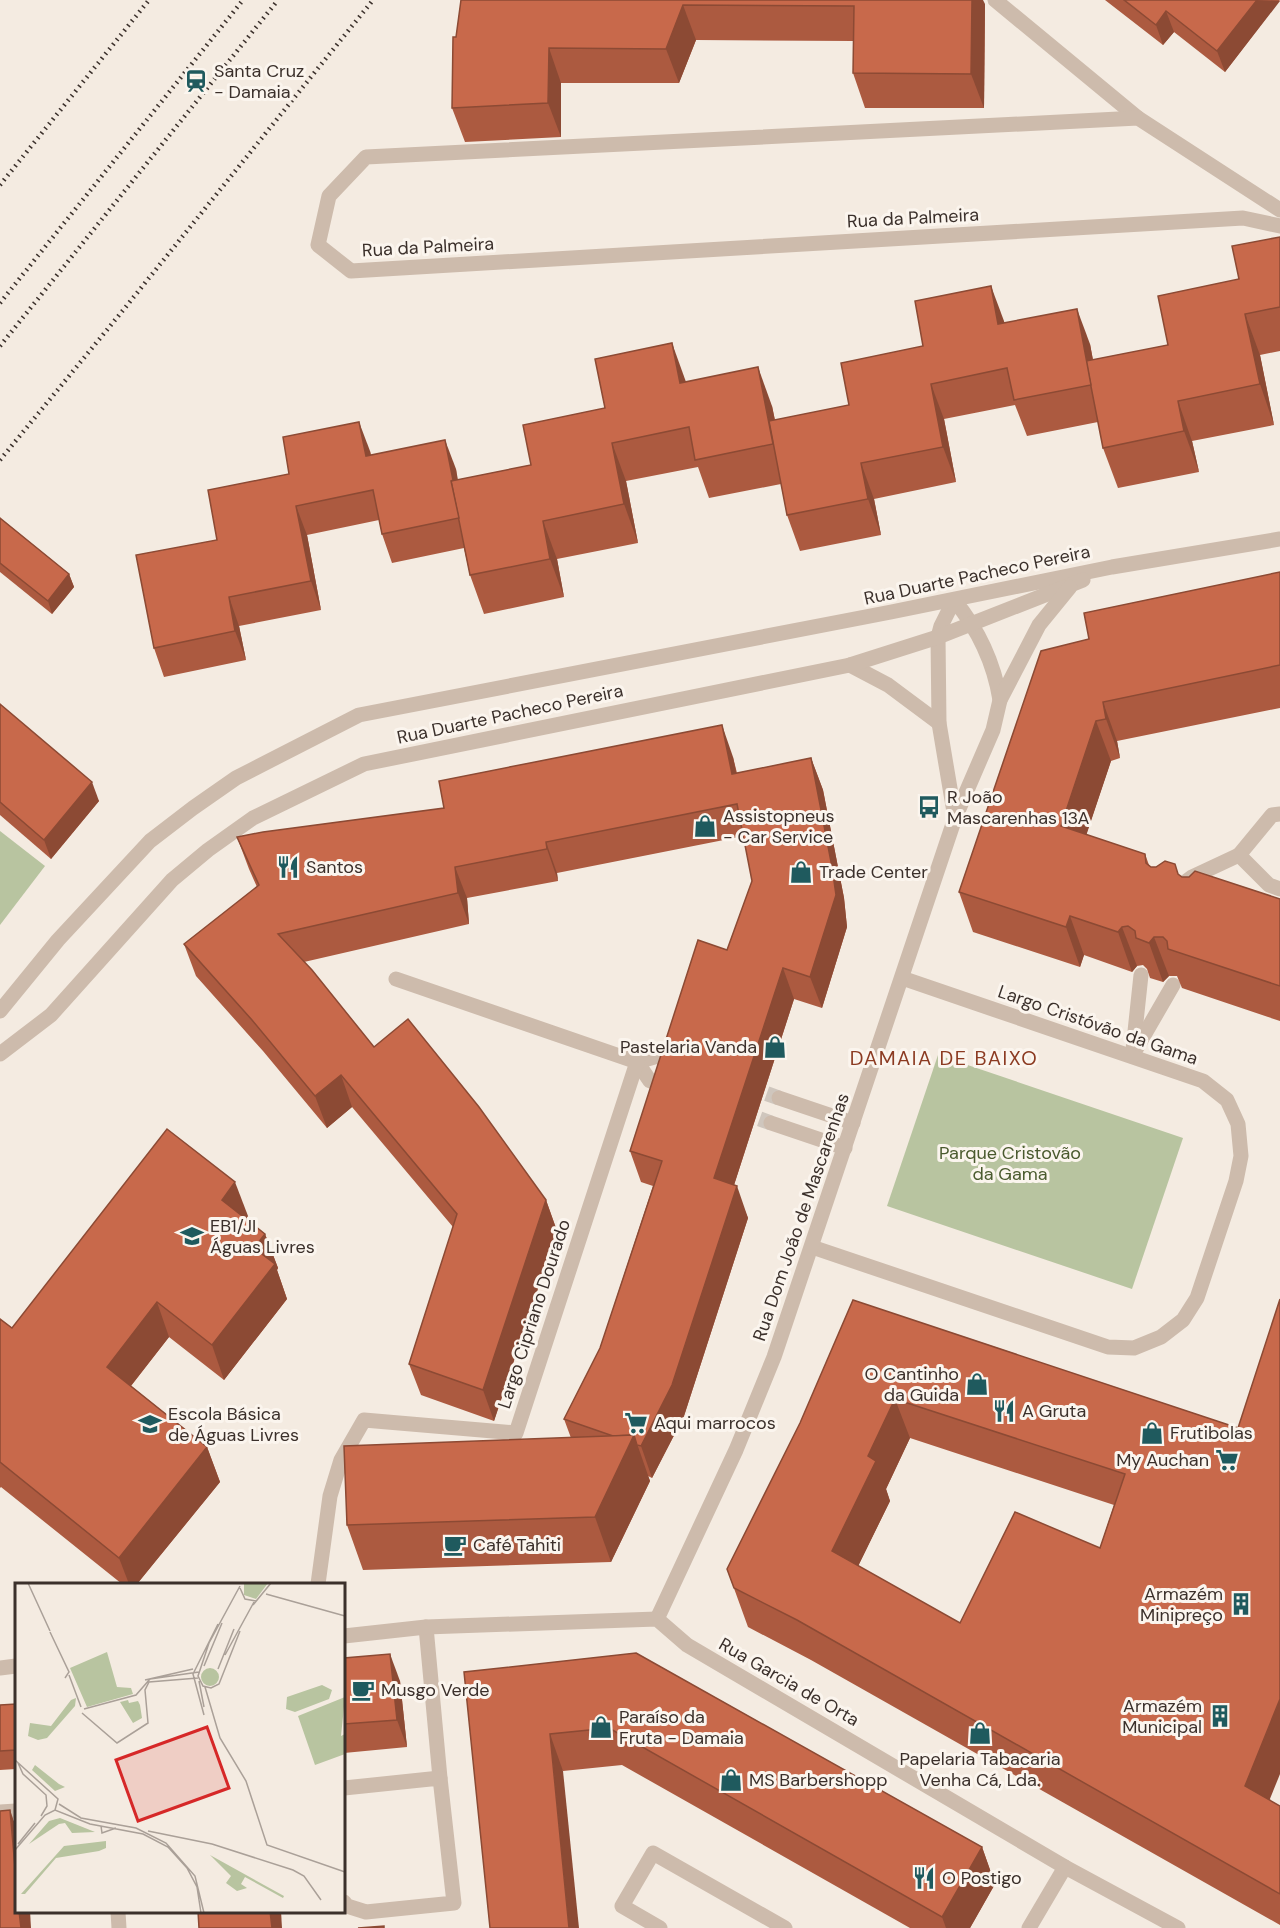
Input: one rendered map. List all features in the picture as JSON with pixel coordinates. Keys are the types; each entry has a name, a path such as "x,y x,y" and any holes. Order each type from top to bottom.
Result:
{"street":[{"path":"995,0 1138,118 1280,210"},
{"name":"Rua da Palmeira","path":"1138,118 366,157 329,196 318,245 351,271 1243,218 1280,226"},
{"name":"Rua Duarte Pacheco Pereira","path":"0,1011 58,940 150,841 236,778 359,715 954,600 1112,567 1280,539"},
{"name":"Rua Duarte Pacheco Pereira","path":"0,1054 51,1015 172,880 207,850 253,818 364,764 850,665 938,637 1112,567"},
{"name":"Rua Dom João de Mascarenhas","path":"657,1619 736,1450 774,1357 955,818 993,730 1000,700 1039,625 1073,584"},
{"name":"Rua Dom João de Mascarenhas","path":"955,818 939,723 938,637 940,626 954,600 984,648 996,674 1000,700"},
{"path":"850,665 888,685 939,723"},
{"path":"1176,890 1192,877 1239,855 1272,815 1280,814"},
{"path":"1239,855 1269,885 1280,889"},
{"path":"1192,877 1197,897"},
{"path":"1132,1056 1141,975"},
{"name":"Largo Cristóvão da Gama","path":"812,1247 1108,1347 1134,1347 1161,1337 1183,1320 1197,1298 1236,1181 1241,1156 1238,1124 1227,1100 1203,1081 902,978"},
{"path":"396,979 637,1062 658,1056"},
{"path":"1132,1056 1173,985"},
{"path":"637,1062 650,1081"},
{"name":"Largo Cipriano Dourado","path":"318,1583 330,1496 341,1460 364,1420 516,1433 637,1062"},
{"path":"779,1098 853,1123"},
{"path":"771,1123 845,1148"},
{"path":"345,1636 426,1627 657,1619"},
{"name":"Rua Garcia de Orta","path":"657,1619 687,1645 1065,1867 1178,1928"},
{"path":"345,1903 366,1912 454,1903 426,1627"},
{"path":"0,1668 15,1666"},
{"path":"345,1788 440,1778"},
{"path":"0,1812 15,1811"},
{"path":"660,1928 622,1906 653,1853 785,1928"},
{"path":"1029,1928 1065,1867"},
{"path":"118,1913 120,1928"}],"green space":[{"path":"0,831 45,866 0,925"},
{"name":"Parque Cristovão da Gama","path":"938,1055 1183,1138 1132,1289 887,1206"}],"building":[{"path":"461,0 972,0 971,74 853,73 854,6 683,5 666,49 549,48 548,103 452,108 453,37 456,37"},
{"path":"1124,0 1257,0 1217,51 1166,11 1156,25"},
{"path":"1280,237 1280,307 1245,314 1260,384 1178,401 1184,431 1103,448 1086,361 1168,345 1158,296 1239,279 1232,246"},
{"path":"991,286 998,324 1077,309 1091,385 1014,400 1007,368 931,384 943,447 861,463 868,499 787,515 769,421 849,405 841,363 923,346 915,301"},
{"path":"672,343 680,383 758,367 773,444 695,460 689,427 612,443 624,504 543,521 550,559 470,575 451,481 531,465 523,425 605,408 595,359"},
{"path":"359,422 366,456 445,440 459,518 382,534 373,490 296,506 311,581 229,597 235,631 154,648 136,555 217,540 208,490 289,474 283,437"},
{"path":"0,518 69,574 48,601 0,563"},
{"path":"1280,572 1280,665 1103,702 1106,719 1096,721 1061,826 1145,854 1146,863 1151,867 1156,867 1165,861 1175,864 1178,874 1182,877 1189,877 1195,871 1280,899 1280,986 1168,949 1167,941 1163,937 1154,937 1149,943 1136,938 1135,931 1128,926 1122,927 1118,932 1070,916 1066,927 959,892 1041,651 1089,639 1084,613"},
{"path":"0,704 92,782 44,840 0,802"},
{"path":"722,725 732,774 811,758 836,895 810,977 783,968 714,1178 737,1186 672,1385 641,1446 637,1445 634,1435 613,1436 564,1419 600,1348 662,1161 630,1151 698,940 727,950 752,881 737,804 546,842 547,849 455,867 458,893 278,934 312,970 374,1047 408,1019 479,1107 546,1200 483,1390 409,1364 457,1214 341,1075 315,1096 252,1020 184,944 259,885 237,837 444,808 439,781"},
{"path":"167,1129 235,1182 222,1200 265,1234 254,1248 275,1264 212,1345 157,1302 107,1367 207,1447 119,1558 0,1462 0,1319 12,1328"},
{"path":"1280,1299 1280,1699 1245,1786 1280,1806 1280,1894 797,1620 734,1588 727,1569 800,1423 853,1300 1238,1428","holes":["895,1399 1125,1474 1100,1548 1015,1512 960,1623 832,1551 876,1461 868,1456"]},
{"path":"634,1435 595,1517 347,1525 344,1446"},
{"path":"636,1653 982,1847 942,1917 609,1728 550,1734 569,1928 490,1928 464,1672"},
{"path":"390,1654 397,1720 345,1724 345,1658"},
{"path":"15,1704 15,1750 0,1751 0,1705"},
{"path":"10,1810 15,1868 15,1913 19,1913 21,1928 0,1928 0,1811"},
{"path":"198,1913 270,1913 272,1928 199,1928"},
{"path":"384,1926 384,1928 358,1928"}],"tunnel":[{"path":"745,1086 779,1098"},
{"path":"738,1111 771,1123"}],"railway":[{"path":"0,185 149,0"},
{"path":"0,303 243,0"},
{"path":"0,346 278,0"},
{"path":"0,460 373,0"}],"place":[{"name":"Santa Cruz - Damaia","path":"196,81"},
{"name":"R João Mascarenhas 13A","path":"929,807"},
{"name":"Assistopneus - Car Service","path":"705,826"},
{"name":"Santos","path":"288,867"},
{"name":"Trade Center","path":"801,872"},
{"name":"Pastelaria Vanda","path":"775,1047"},
{"name":"EB1/JI Águas Livres","path":"192,1236"},
{"name":"O Cantinho da Guida","path":"977,1384"},
{"name":"A Gruta","path":"1004,1411"},
{"name":"Aqui marrocos","path":"636,1423"},
{"name":"Escola Básica de Águas Livres","path":"150,1424"},
{"name":"Frutibolas","path":"1152,1433"},
{"name":"My Auchan","path":"1227,1460"},
{"name":"Café Tahiti","path":"455,1545"},
{"name":"Armazém Minipreço","path":"1241,1604"},
{"name":"Musgo Verde","path":"363,1690"},
{"name":"Armazém Municipal","path":"1220,1716"},
{"name":"Paraíso da Fruta - Damaia","path":"601,1727"},
{"name":"Papelaria Tabacaria Venha Cá, Lda.","path":"980,1733"},
{"name":"MS Barbershopp","path":"731,1780"},
{"name":"O Postigo","path":"924,1878"}],"district":[{"name":"DAMAIA DE BAIXO","path":"944,1058"}]}
